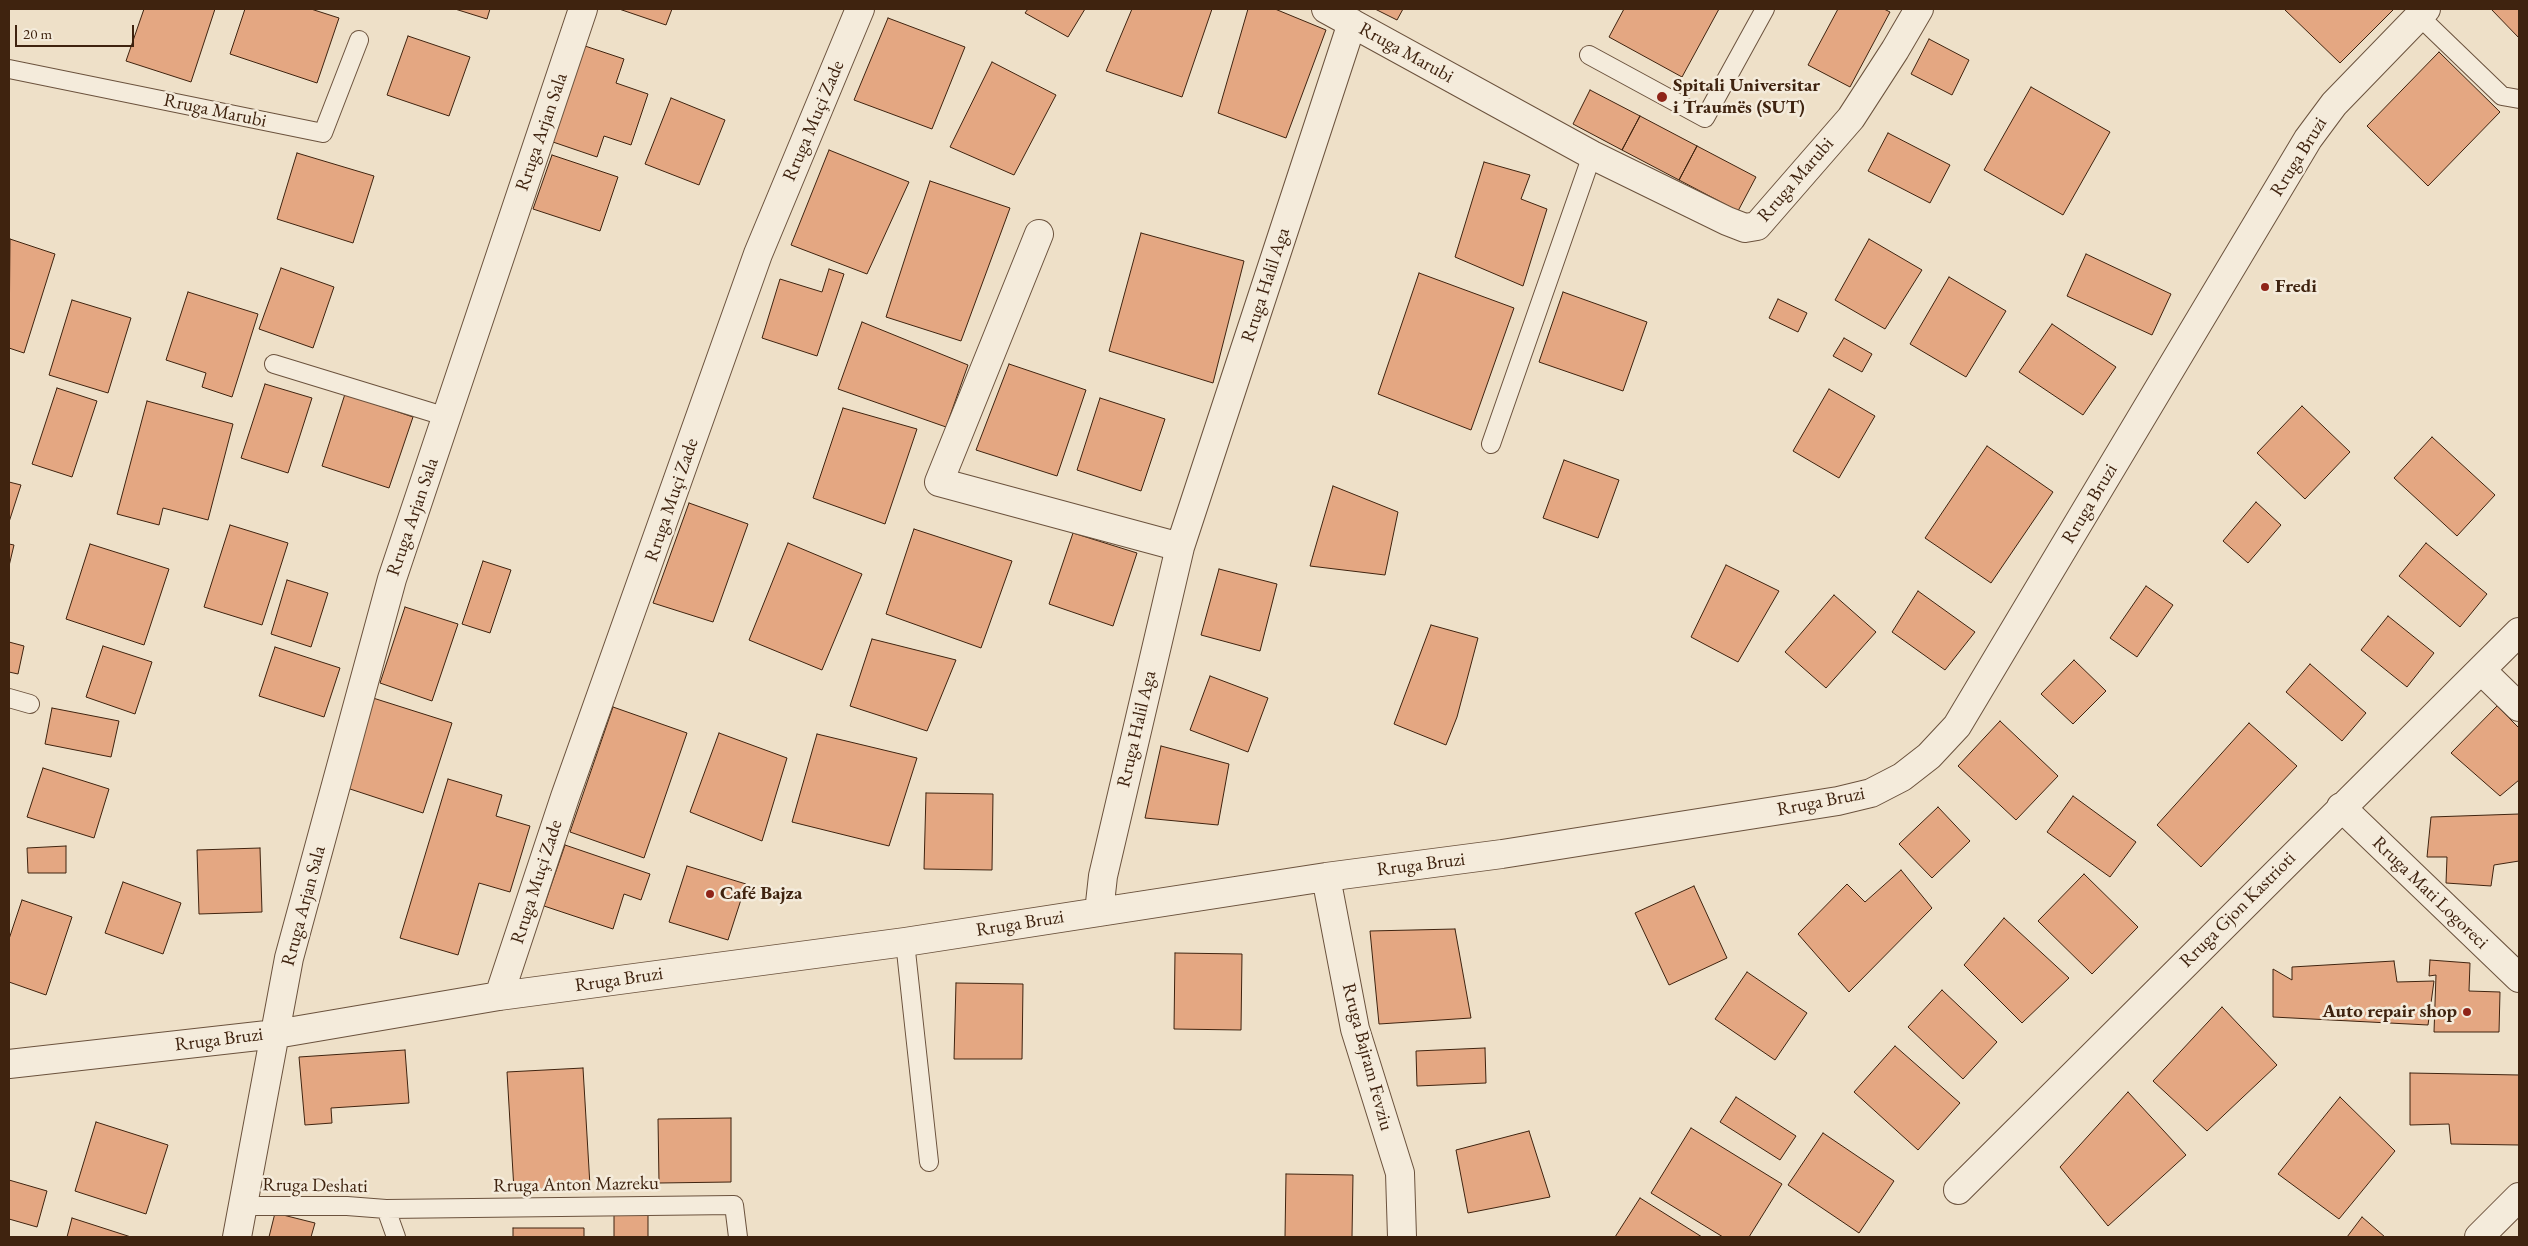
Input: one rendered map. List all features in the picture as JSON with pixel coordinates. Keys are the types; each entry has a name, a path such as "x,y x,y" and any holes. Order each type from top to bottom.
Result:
{"street":[{"name":"Rruga Arjan Sala","path":"237,1237 289,958 392,579 583,9"},
{"name":"Rruga Muçi Zade","path":"499,996 565,797 758,254 860,9"},
{"name":"Rruga Marubi","path":"1326,9 1592,155 1745,228 1757,226 1850,118 1919,9"},
{"name":"Rruga Bruzi","path":"9,1064 276,1034 499,996 905,942 1326,877 1502,854 1838,801 1871,793 1902,777 1929,756 1958,726 2308,139 2334,104 2422,12"},
{"name":"Rruga Halil Aga","path":"1099,912 1103,876 1180,547 1352,23"},
{"path":"1039,234 939,482 1180,547"},
{"name":"Rruga Gjon Kastrioti","path":"1958,1190 2519,632"},
{"path":"2481,670 2519,707"},
{"name":"Rruga Mati Logoreci","path":"2341,807 2519,978"},
{"name":"Rruga Bajram Fevziu","path":"1326,877 1355,1029 1400,1173 1402,1237"},
{"path":"2479,1237 2519,1197"}],"lane":[{"path":"1589,55 1705,118 1765,9"},
{"path":"2422,12 2502,96 2519,99"},
{"name":"Rruga Marubi","path":"9,69 323,133 359,40"},
{"path":"1491,444 1592,155"},
{"path":"274,364 447,418"},
{"path":"9,698 30,704"},
{"path":"905,942 929,1162"},
{"name":"Rruga Anton Mazreku","path":"386,1208 734,1205 738,1237"},
{"name":"Rruga Deshati","path":"244,1206 386,1208 396,1237"}],"building":[{"path":"144,9 215,9 191,82 126,61"},
{"path":"245,9 311,9 339,18 317,83 230,54"},
{"path":"455,9 490,9 487,19"},
{"path":"619,9 672,9 666,25"},
{"path":"1028,9 1085,9 1068,37 1025,13"},
{"path":"1132,9 1212,9 1182,97 1106,71"},
{"path":"1248,9 1275,9 1326,30 1286,138 1218,113"},
{"path":"1375,9 1403,9 1397,20"},
{"path":"1624,9 1719,9 1682,77 1609,37"},
{"path":"1838,9 1884,9 1890,12 1850,87 1808,65"},
{"path":"2284,9 2394,9 2340,63"},
{"path":"2491,9 2519,9 2519,38"},
{"path":"888,18 965,47 932,129 854,100"},
{"path":"408,36 470,57 449,116 387,95"},
{"path":"1929,39 1969,60 1952,95 1911,74"},
{"path":"582,45 624,59 616,83 648,94 631,145 604,136 597,157 550,141"},
{"path":"2439,52 2500,112 2428,186 2367,126"},
{"path":"992,62 1056,95 1014,175 950,147"},
{"path":"2031,87 2110,132 2063,215 1984,170"},
{"path":"1590,90 1640,116 1622,150 1573,124"},
{"path":"671,98 725,120 699,185 645,164"},
{"path":"1640,116 1697,146 1679,180 1622,150"},
{"path":"1888,133 1950,165 1930,203 1868,171"},
{"path":"1697,146 1756,177 1738,211 1679,180"},
{"path":"829,150 909,182 867,274 791,245"},
{"path":"297,153 374,176 353,243 277,219"},
{"path":"552,155 618,177 600,231 533,209"},
{"path":"1484,162 1530,175 1521,199 1547,209 1523,286 1455,257"},
{"path":"930,181 1010,208 961,341 886,317"},
{"path":"1141,233 1244,261 1213,383 1109,351"},
{"path":"10,239 55,254 24,353 9,348"},
{"path":"1869,239 1922,270 1885,329 1835,300"},
{"path":"2086,254 2171,294 2152,335 2067,296"},
{"path":"281,268 334,287 313,348 259,329"},
{"path":"829,269 844,274 817,356 762,338 780,279 822,292"},
{"path":"1419,273 1514,308 1471,430 1378,394"},
{"path":"1949,277 2006,311 1966,377 1910,344"},
{"path":"188,292 258,314 232,397 202,387 206,373 166,360"},
{"path":"1563,292 1647,322 1623,391 1539,362"},
{"path":"1778,299 1807,313 1798,332 1769,318"},
{"path":"72,300 131,318 108,393 49,375"},
{"path":"862,322 968,365 946,427 838,389"},
{"path":"2052,324 2116,367 2083,415 2019,372"},
{"path":"1844,338 1872,354 1862,372 1833,356"},
{"path":"1009,364 1086,390 1057,476 976,450"},
{"path":"265,384 312,398 288,473 241,458"},
{"path":"57,388 97,401 72,477 32,464"},
{"path":"1829,389 1875,416 1839,478 1793,451"},
{"path":"345,394 413,417 389,488 322,466"},
{"path":"1100,398 1165,419 1141,491 1077,470"},
{"path":"147,401 233,424 208,520 163,508 159,525 117,514"},
{"path":"2302,406 2350,452 2305,499 2257,453"},
{"path":"843,408 917,429 885,524 813,498"},
{"path":"2432,437 2495,495 2457,536 2394,478"},
{"path":"1987,446 2053,492 1991,583 1925,538"},
{"path":"1564,460 1619,480 1598,538 1543,518"},
{"path":"9,482 21,485 9,522"},
{"path":"1333,486 1398,512 1385,575 1310,566"},
{"path":"2256,502 2281,525 2248,563 2223,541"},
{"path":"689,503 748,524 713,622 653,603"},
{"path":"230,525 288,543 262,625 204,607"},
{"path":"914,529 1012,561 981,648 886,614"},
{"path":"1073,533 1137,553 1113,626 1049,604"},
{"path":"788,543 862,574 822,670 749,640"},
{"path":"2426,543 2487,594 2460,627 2399,576"},
{"path":"9,544 14,545 9,566"},
{"path":"90,544 169,569 144,645 66,619"},
{"path":"483,561 511,570 490,633 462,624"},
{"path":"1726,565 1779,591 1738,662 1691,637"},
{"path":"1219,569 1277,584 1260,651 1201,635"},
{"path":"287,580 328,593 311,647 271,634"},
{"path":"2146,586 2173,605 2137,657 2110,638"},
{"path":"1918,591 1975,632 1945,670 1892,632"},
{"path":"1834,595 1876,632 1826,688 1785,652"},
{"path":"405,607 458,624 432,701 380,683"},
{"path":"2388,616 2434,653 2407,687 2361,650"},
{"path":"1431,625 1478,638 1457,717 1446,745 1394,724"},
{"path":"872,639 956,660 927,731 850,706"},
{"path":"9,642 24,646 18,674 9,672"},
{"path":"103,646 152,662 135,714 86,697"},
{"path":"275,647 340,668 324,717 259,696"},
{"path":"2074,660 2106,691 2073,724 2041,694"},
{"path":"2310,664 2366,713 2342,741 2286,692"},
{"path":"1210,676 1268,698 1248,752 1190,730"},
{"path":"373,698 452,723 423,813 344,787"},
{"path":"2497,706 2519,728 2519,780 2500,796 2451,753"},
{"path":"613,707 687,733 644,858 570,832"},
{"path":"52,708 119,721 111,757 45,744"},
{"path":"2000,721 2058,776 2016,820 1958,766"},
{"path":"2249,723 2297,766 2201,867 2157,825"},
{"path":"719,733 787,758 762,841 690,812"},
{"path":"817,734 917,758 889,846 792,822"},
{"path":"1161,746 1229,764 1218,825 1145,818"},
{"path":"43,768 109,789 94,838 27,817"},
{"path":"448,779 502,795 496,816 530,826 510,892 479,883 458,955 400,938"},
{"path":"926,793 993,794 992,870 924,869"},
{"path":"2073,796 2136,842 2110,877 2047,832"},
{"path":"1938,807 1970,841 1932,878 1899,844"},
{"path":"2519,814 2519,861 2494,865 2491,886 2446,883 2447,857 2427,857 2431,817"},
{"path":"565,845 650,874 641,900 624,894 613,929 544,906"},
{"path":"66,846 66,873 28,873 27,848"},
{"path":"260,848 262,912 199,914 197,850"},
{"path":"687,866 746,884 728,940 669,922"},
{"path":"1901,870 1932,908 1849,992 1798,934 1847,884 1865,902"},
{"path":"2084,874 2138,927 2092,974 2038,921"},
{"path":"123,882 181,903 163,954 105,933"},
{"path":"1694,886 1727,958 1669,985 1635,913"},
{"path":"22,900 72,917 46,995 9,982 9,939"},
{"path":"2004,918 2069,978 2022,1023 1964,965"},
{"path":"1455,929 1471,1018 1379,1024 1370,931"},
{"path":"1175,953 1242,954 1241,1030 1174,1029"},
{"name":"Auto repair shop","path":"2430,960 2470,963 2469,991 2500,992 2499,1032 2434,1032 2436,975 2429,976"},
{"path":"2394,961 2397,982 2434,981 2428,1025 2273,1017 2273,969 2292,980 2292,967"},
{"path":"1747,972 1807,1013 1775,1060 1715,1019"},
{"path":"956,983 1023,984 1022,1059 954,1059"},
{"path":"1942,990 1997,1042 1963,1079 1908,1027"},
{"path":"2222,1007 2277,1065 2207,1131 2153,1081"},
{"path":"1895,1046 1960,1103 1918,1150 1854,1092"},
{"path":"1485,1048 1486,1083 1417,1086 1416,1051"},
{"path":"405,1050 409,1103 331,1108 332,1123 305,1125 299,1057"},
{"path":"583,1068 590,1186 514,1190 507,1072"},
{"path":"2410,1073 2519,1075 2519,1145 2451,1144 2449,1124 2410,1125"},
{"path":"2128,1092 2186,1155 2108,1226 2060,1167"},
{"path":"1736,1097 1796,1136 1780,1160 1720,1122"},
{"path":"2340,1097 2395,1151 2339,1219 2278,1174"},
{"path":"731,1118 731,1182 659,1183 658,1119"},
{"path":"96,1122 168,1145 146,1214 75,1191"},
{"path":"1691,1128 1782,1184 1749,1237 1723,1237 1651,1193"},
{"path":"1529,1131 1550,1197 1468,1213 1456,1150"},
{"path":"1823,1133 1894,1181 1859,1233 1788,1185"},
{"path":"1286,1174 1353,1175 1352,1237 1285,1237"},
{"path":"9,1180 47,1191 37,1227 9,1219"},
{"path":"1640,1198 1702,1237 1615,1237"},
{"path":"614,1212 648,1213 648,1237 614,1237"},
{"path":"275,1213 315,1223 311,1237 269,1237"},
{"path":"2362,1217 2385,1237 2347,1237"},
{"path":"72,1218 131,1237 67,1237"},
{"path":"513,1228 584,1228 584,1237 513,1237"}],"place":[{"name":"Spitali Universitar i Traumës (SUT)","path":"1662,97"},
{"name":"Fredi","path":"2265,287"},
{"name":"Café Bajza","path":"710,894"},
{"name":"Auto repair shop","path":"2467,1012"}]}
